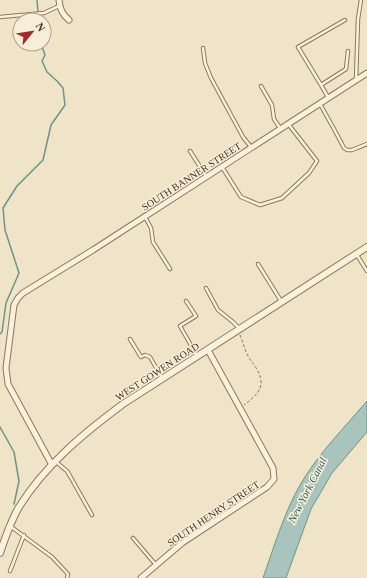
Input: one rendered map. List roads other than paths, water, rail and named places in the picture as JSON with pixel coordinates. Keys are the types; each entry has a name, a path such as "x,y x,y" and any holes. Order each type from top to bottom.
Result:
{"street":[{"path":"59,3 63,14 69,20"},
{"name":"SOUTH BANNER STREET","path":"54,464 8,384 6,377 14,305 18,298 23,293 367,73"},
{"name":"WEST GOWEN ROAD","path":"0,552 18,510 54,464 71,445 90,429 123,404 367,247"},
{"name":"SOUTH HENRY STREET","path":"141,578 182,543 268,487 274,479 273,468 208,350"}],"lane":[{"path":"356,80 358,19 361,0"},
{"path":"0,17 44,13 59,3"},
{"path":"329,98 298,47 346,20"},
{"path":"203,48 205,63 211,78 243,137 252,147"},
{"path":"321,85 346,69 348,51"},
{"path":"261,86 272,105 274,119 281,129"},
{"path":"320,104 344,148 347,150 352,150 367,144"},
{"path":"222,166 241,197 260,205 282,198 309,173 317,161 288,124"},
{"path":"190,151 207,176"},
{"path":"145,216 151,228 153,242 170,270"},
{"path":"356,254 367,271"},
{"path":"258,264 282,302"},
{"path":"206,288 218,310 233,322 239,330"},
{"path":"186,301 196,316 180,326 198,356"},
{"path":"130,339 140,357 145,355 150,357 162,379"},
{"path":"54,464 67,471 92,515"},
{"path":"10,526 24,535 61,565 68,574 67,578"},
{"path":"10,571 24,535"},
{"path":"133,538 157,565"}],"water":[{"name":"New York Canal","path":"367,401 367,432 332,473 311,509 286,578 263,578 284,519 300,485 323,452"}],"waterway":[{"path":"37,0 38,12"},
{"path":"0,334 2,332 6,303 19,273 5,230 3,208 17,186 43,160 51,125 65,105 63,88 47,72 42,61 45,55 44,52"},
{"path":"0,427 14,452 19,481 14,504"}]}
